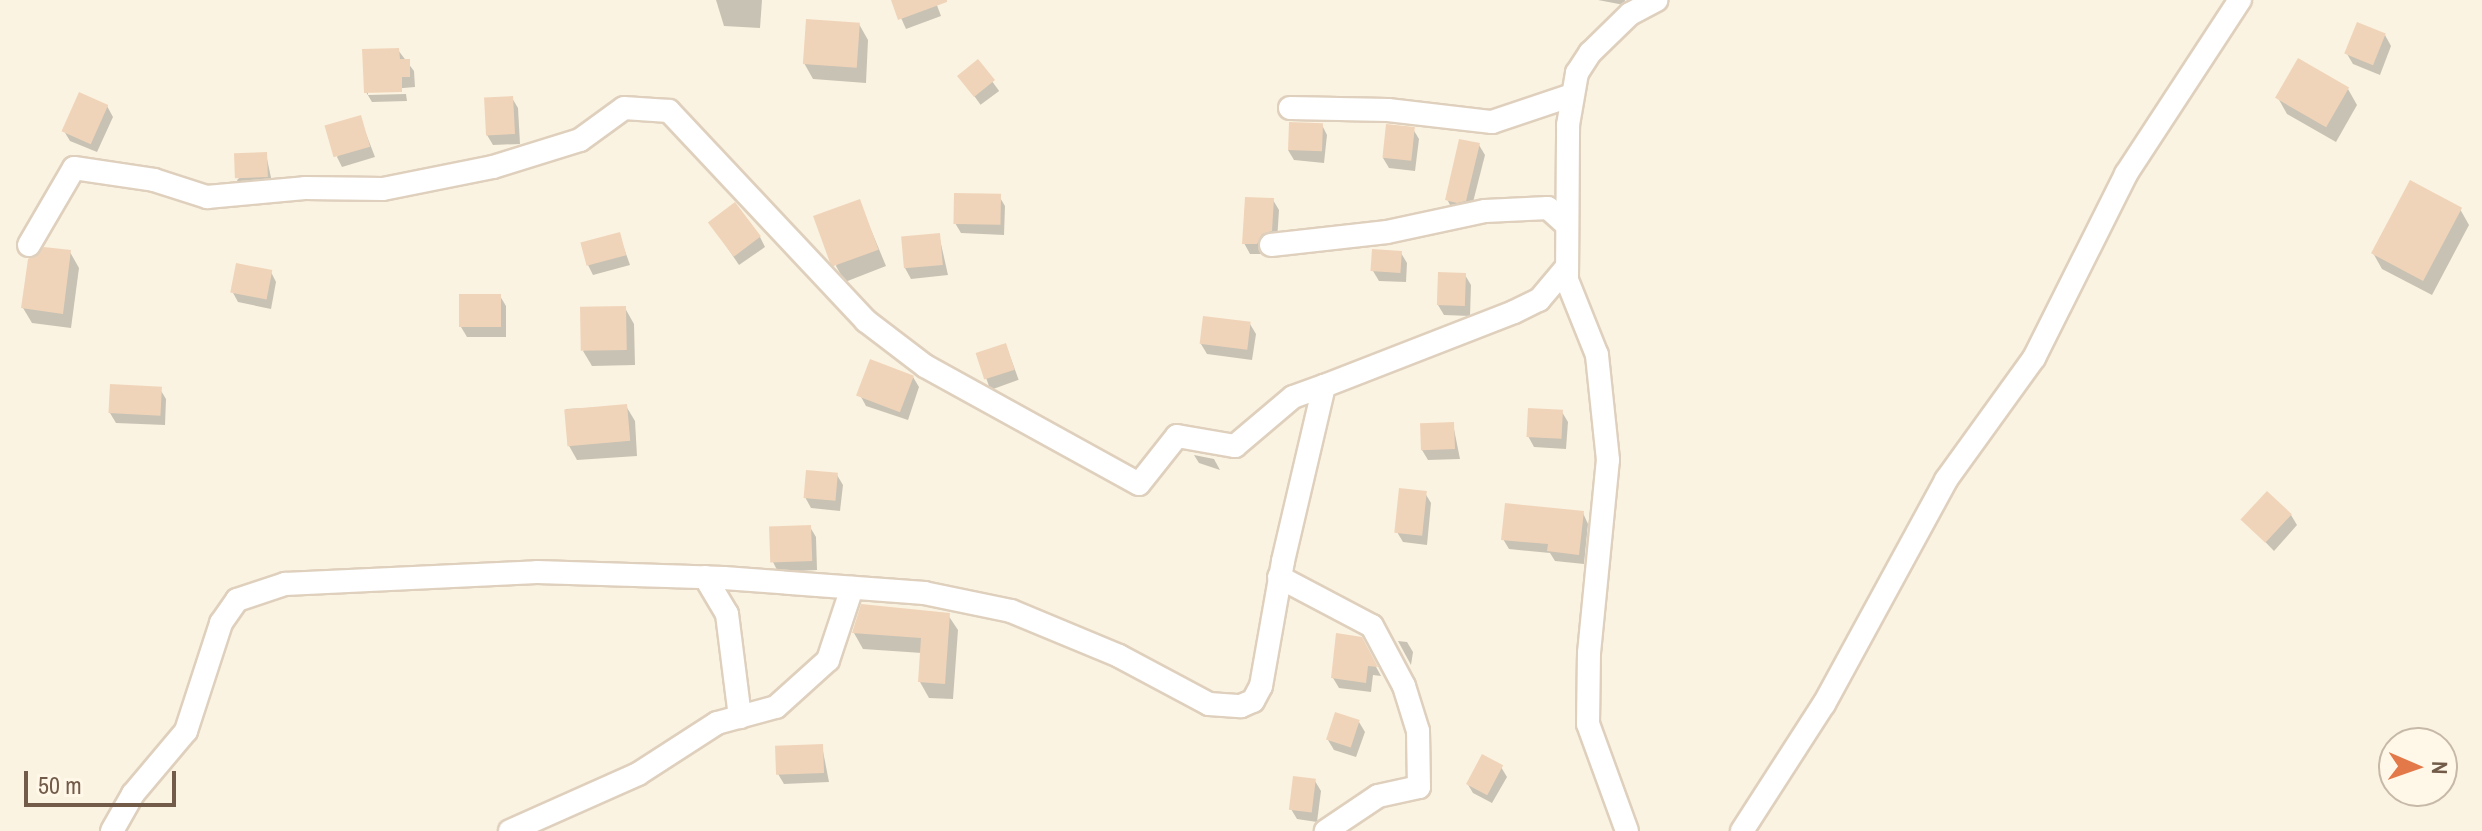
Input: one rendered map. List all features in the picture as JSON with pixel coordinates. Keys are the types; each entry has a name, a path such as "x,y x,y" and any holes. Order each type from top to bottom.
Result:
{"street":[{"path":"1627,831 1588,724 1588,665 1608,460 1597,355 1566,268 1566,224 1572,95 1577,73 1590,53 1630,14 1656,0"},
{"path":"1742,831 1824,704 1946,480 2034,358 2126,174 2240,0"},
{"path":"1290,108 1388,110 1492,122 1572,95"},
{"path":"29,245 74,168 154,180 207,197 305,188 383,189 493,167 580,140 624,108 669,111 866,321 925,366 1139,484 1177,436 1235,446 1293,397 1514,312 1539,300 1566,268"},
{"path":"1271,245 1387,232 1485,211 1548,208 1566,224"},
{"path":"112,831 133,794 186,731 221,623 237,600 285,584 392,576 537,572 705,577 966,598 1011,611 1119,656 1209,704 1241,706 1253,701 1261,686 1279,577 1324,386"},
{"path":"705,577 727,614 740,717"},
{"path":"1279,577 1372,626 1404,686 1418,731 1419,787 1378,796 1326,831"},
{"path":"510,831 638,774 717,723 776,707 828,660 852,588"}],"building":[{"path":"891,0 947,0 947,2 898,20"},
{"path":"806,19 860,23 857,68 803,64"},
{"path":"2357,22 2386,34 2373,65 2344,54"},
{"path":"399,48 400,59 410,59 410,77 402,77 402,92 364,93 362,49"},
{"path":"2298,58 2349,88 2326,127 2275,98"},
{"path":"978,59 995,80 974,97 957,76"},
{"path":"79,92 108,105 91,144 62,131"},
{"path":"513,96 515,134 486,135 484,98"},
{"path":"361,115 370,147 334,157 324,125"},
{"path":"1289,122 1323,123 1322,151 1288,150"},
{"path":"1386,124 1415,127 1411,161 1382,158"},
{"path":"1459,139 1480,143 1466,201 1457,203 1445,200"},
{"path":"267,152 268,177 235,178 234,153"},
{"path":"2410,180 2462,208 2423,281 2371,253"},
{"path":"954,193 1001,194 1000,225 953,224"},
{"path":"1245,197 1274,198 1272,231 1262,234 1257,244 1242,244"},
{"path":"860,199 878,250 831,267 813,216"},
{"path":"735,202 761,236 734,257 708,222"},
{"path":"620,232 626,255 587,266 580,243"},
{"path":"940,233 943,265 904,268 901,236"},
{"path":"44,247 71,250 63,314 21,308 28,259"},
{"path":"1372,249 1402,251 1400,273 1370,271"},
{"path":"236,263 272,270 267,300 230,292"},
{"path":"1438,272 1466,273 1465,306 1437,305"},
{"path":"459,294 501,294 501,327 459,327"},
{"path":"626,306 627,350 581,351 580,307"},
{"path":"1203,316 1251,322 1247,350 1200,344"},
{"path":"1006,343 1015,370 984,380 976,353"},
{"path":"870,359 914,376 900,412 856,395"},
{"path":"110,384 162,387 160,416 108,413"},
{"path":"627,404 630,441 567,446 564,409"},
{"path":"1528,408 1563,410 1561,439 1526,437"},
{"path":"1454,422 1455,449 1421,450 1420,423"},
{"path":"806,470 838,473 835,501 804,498"},
{"path":"1399,488 1427,491 1422,536 1394,533"},
{"path":"2267,491 2292,514 2265,543 2240,520"},
{"path":"1505,503 1584,511 1579,555 1547,551 1548,544 1501,540"},
{"path":"811,525 812,561 770,562 769,526"},
{"path":"861,604 950,613 945,684 918,682 921,638 852,633"},
{"path":"1336,633 1362,637 1378,667 1368,666 1366,683 1331,678"},
{"path":"1335,712 1360,720 1351,748 1326,740"},
{"path":"823,744 824,773 776,775 775,746"},
{"path":"1482,754 1503,765 1487,795 1466,784"},
{"path":"1293,776 1316,779 1312,813 1289,810"}]}
